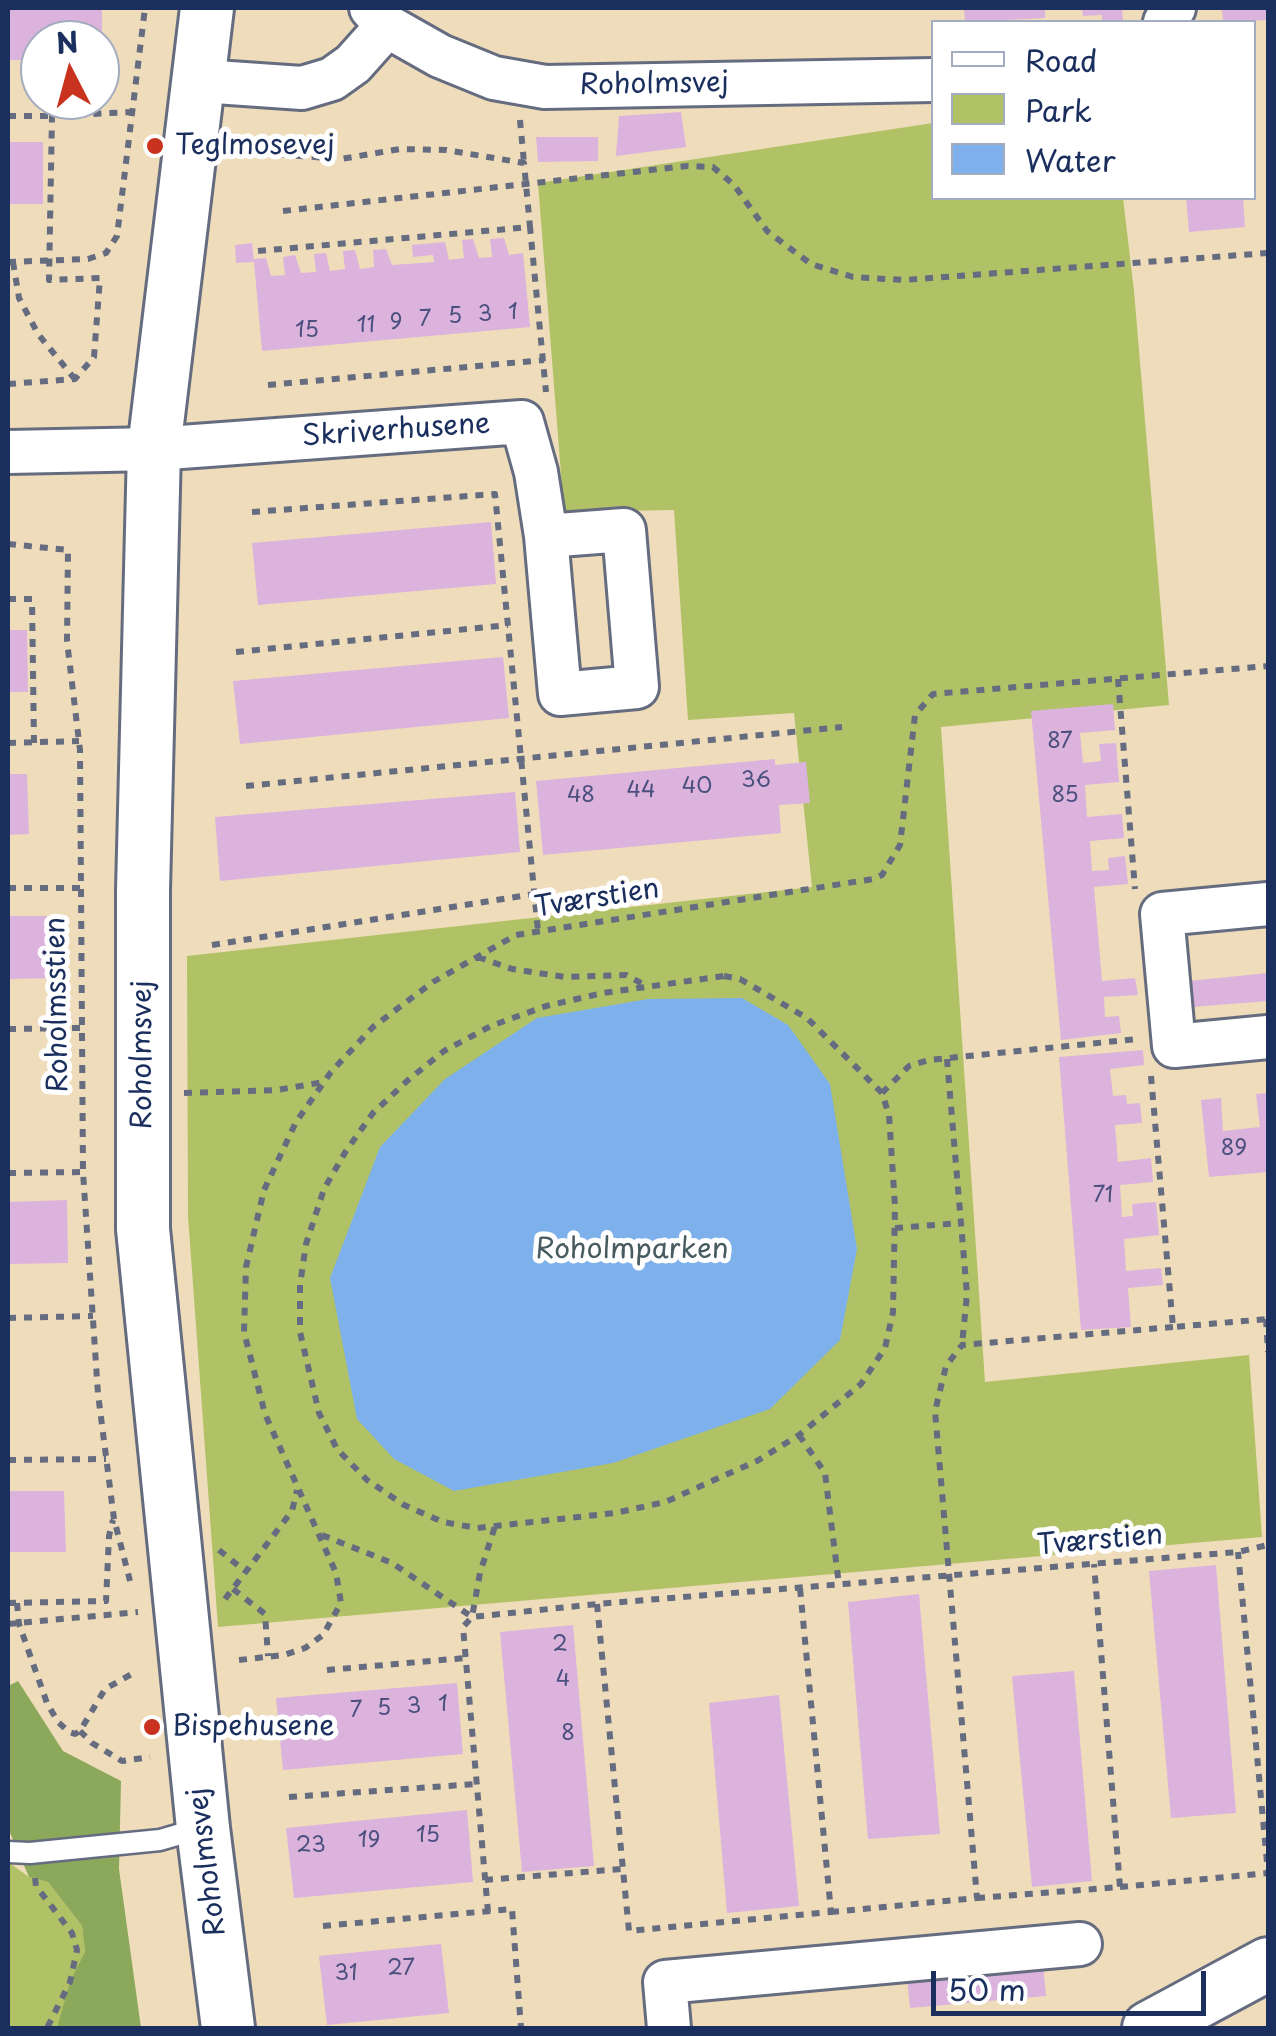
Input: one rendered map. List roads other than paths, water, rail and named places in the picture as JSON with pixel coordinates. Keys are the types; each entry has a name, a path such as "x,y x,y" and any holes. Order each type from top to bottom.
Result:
{"street":[{"name":"Roholmsvej","path":"207,8 154,449 143,890 143,1230 228,2028"},
{"name":"Roholmsvej","path":"201,80 302,88 332,79 353,64 379,17 440,56 494,78 545,87 931,80"},
{"name":"Skriverhusene","path":"154,449 522,422 536,472 546,536"},
{"path":"8,452 154,449"},
{"path":"1268,904 1162,914 1174,1046 1268,1037"},
{"path":"669,2028 664,1982 1080,1944"},
{"path":"1149,2028 1268,1964"}],"lane":[{"path":"8,1852 160,1840 204,1828"}],"water":[{"path":"742,998 788,1025 830,1084 857,1249 840,1340 770,1409 613,1463 454,1491 394,1459 357,1419 330,1278 380,1147 445,1079 537,1018 648,999"}],"place":[{"name":"Teglmosevej","path":"155,146"},
{"name":"Bispehusene","path":"152,1727"}],"park label":[{"name":"Roholmparken","path":"632,1250"}]}
